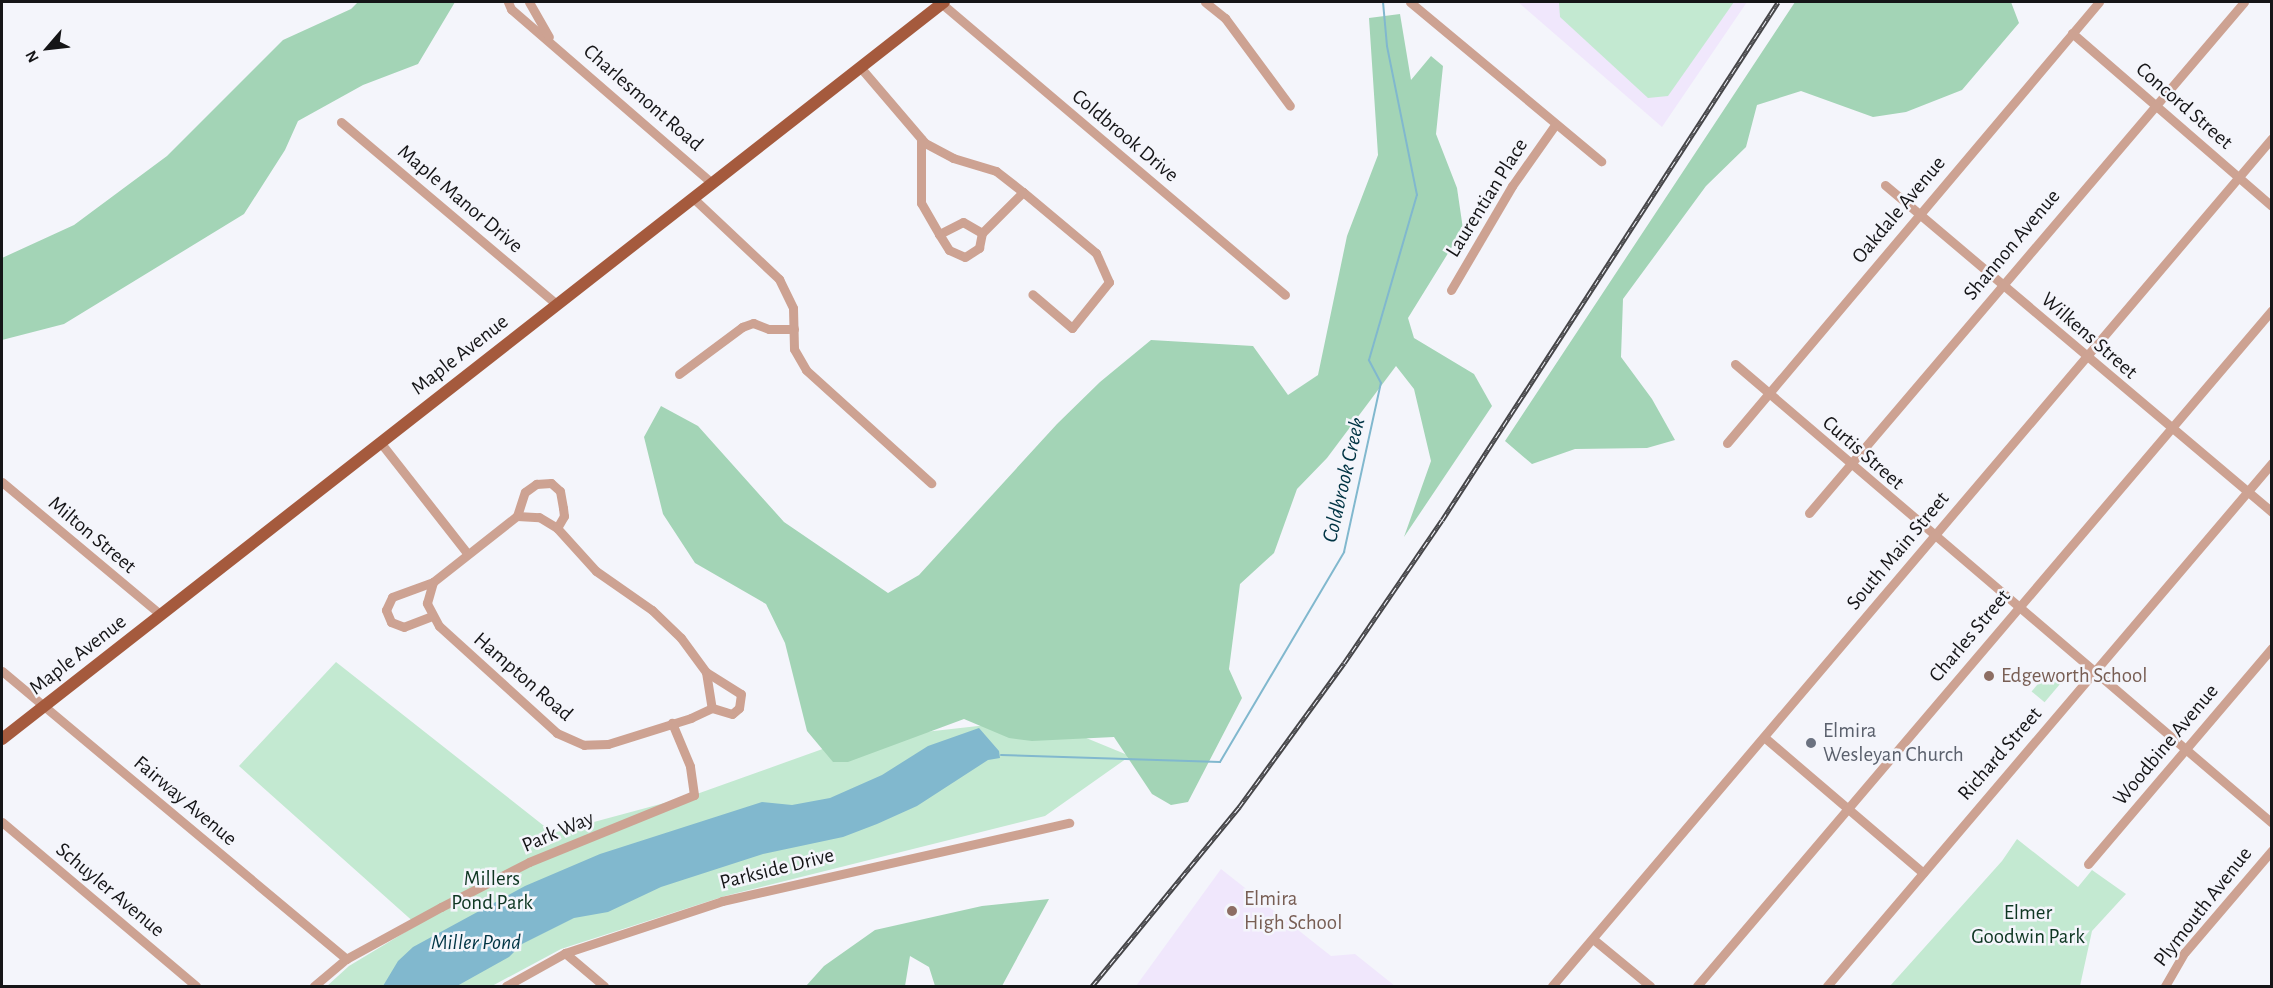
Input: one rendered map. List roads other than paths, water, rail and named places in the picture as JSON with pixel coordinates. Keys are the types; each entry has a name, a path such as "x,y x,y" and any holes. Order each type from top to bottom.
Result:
{"main road":[{"name":"Maple Avenue","path":"2,740 942,2"}],"street":[{"name":"Charlesmont Road","path":"508,2 511,9 711,182"},
{"name":"Charlesmont Road","path":"529,2 551,42"},
{"name":"Coldbrook Drive","path":"942,2 1285,295"},
{"path":"1205,2 1225,18 1290,105"},
{"name":"Laurentian Place","path":"1410,2 1600,161"},
{"name":"Oakdale Avenue","path":"1727,442 2099,2"},
{"name":"Shannon Avenue","path":"1809,513 2244,2"},
{"name":"Concord Street","path":"2072,33 2271,206"},
{"path":"860,67 921,139 953,158 996,171 1096,253 1109,282 1072,328 1032,294"},
{"name":"Maple Manor Drive","path":"341,122 556,304"},
{"name":"Laurentian Place","path":"1451,290 1512,186 1555,125"},
{"name":"South Main Street","path":"1552,987 2271,138"},
{"path":"921,139 921,203 950,250 965,257 979,248 982,233 1023,192"},
{"name":"Wilkens Street","path":"1886,185 2271,512"},
{"path":"692,197 779,279 794,308 794,349 806,370 931,483"},
{"path":"939,234 963,222 982,233"},
{"name":"Charles Street","path":"1697,987 2271,310"},
{"path":"679,374 742,327 753,323 769,329 794,329"},
{"name":"Curtis Street","path":"1735,364 1850,466 2271,823"},
{"path":"380,442 466,553"},
{"name":"Richard Street","path":"1827,987 2271,463"},
{"name":"Milton Street","path":"2,482 160,614"},
{"path":"433,582 427,603 432,616 404,627 391,621 386,610 387,602 398,593 433,582 466,553 517,516 525,492 536,484 551,483 560,491 564,516 557,528"},
{"name":"Hampton Road","path":"432,616 439,626 563,737 584,745 608,744 712,708 732,714 739,708 741,694 706,672 674,631 652,610 596,571 557,528 539,517 517,516"},
{"name":"Woodbine Avenue","path":"2088,864 2271,648"},
{"name":"Fairway Avenue","path":"2,671 346,959"},
{"name":"Hampton Road","path":"706,672 712,708"},
{"name":"Park Way","path":"314,987 346,959 529,862 694,795 690,766 672,723"},
{"path":"1764,737 1923,873"},
{"name":"Schuyler Avenue","path":"2,822 196,987"},
{"name":"Parkside Drive","path":"506,987 565,953 722,901 1069,823"},
{"name":"Plymouth Avenue","path":"2165,987 2185,952 2271,850"},
{"path":"1593,939 1650,987"},
{"path":"565,953 604,987"}],"water":[{"name":"Miller Pond","path":"979,728 999,751 1000,758 988,760 917,806 877,824 843,837 763,854 661,887 608,912 574,918 522,944 509,957 457,986 383,986 398,961 413,947 525,886 600,854 762,802 792,805 830,798 882,775 928,746"}],"waterway":[{"name":"Coldbrook Creek","path":"1001,755 1220,762 1344,552 1381,383 1369,360 1417,195 1387,46 1383,2"}],"railway":[{"path":"1092,986 1239,807 1344,663 1442,520 1778,2"}],"place":[{"name":"Edgeworth School","path":"1989,676"},
{"name":"Elmira Wesleyan Church","path":"1811,743"},
{"name":"Elmira High School","path":"1232,911"}],"park label":[{"name":"Millers Pond Park","path":"492,891"},
{"name":"Elmer Goodwin Park","path":"2028,925"}]}
